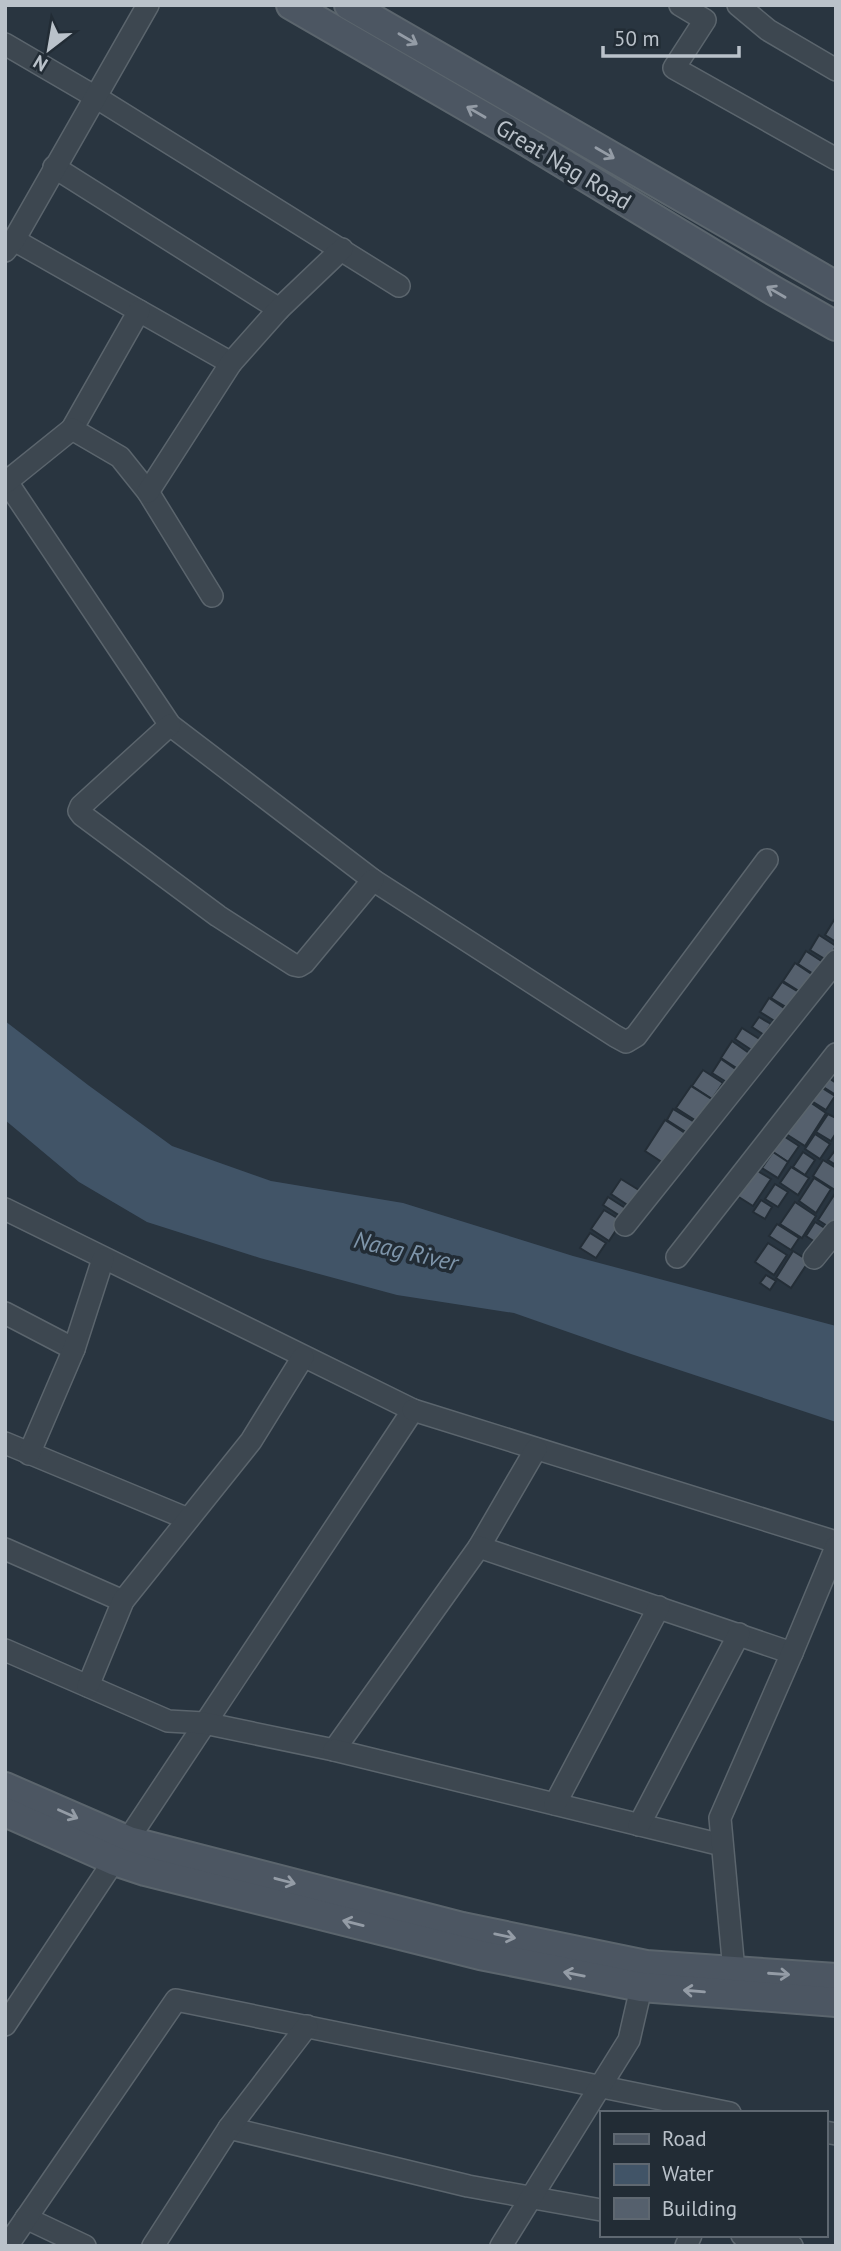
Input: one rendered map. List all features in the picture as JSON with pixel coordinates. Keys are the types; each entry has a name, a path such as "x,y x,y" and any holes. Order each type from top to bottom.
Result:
{"main road":[{"name":"Great Nag Road","path":"291,5 521,138 836,326"},
{"name":"Great Nag Road","path":"349,5 836,286"},
{"path":"5,1787 122,1851 158,1874 480,1955 836,2002"},
{"path":"5,1812 122,1851"},
{"path":"644,1976 734,1971 836,1978"}],"street":[{"path":"148,5 8,245 139,311 230,363"},
{"path":"680,5 710,13 674,68 836,159"},
{"path":"738,5 768,30 836,70"},
{"path":"5,44 94,96 399,286"},
{"path":"54,167 279,309"},
{"path":"148,492 230,363 279,309 342,249"},
{"path":"139,311 72,429 6,481 170,725 373,880 626,1042 636,1035 767,860"},
{"path":"72,429 120,457 148,492 212,596"},
{"path":"170,725 81,806 79,811 82,815 218,916 294,965 304,963 373,880"},
{"path":"625,1225 836,961"},
{"path":"677,1257 836,1054"},
{"path":"5,1209 413,1410 836,1544 720,1818 734,1971"},
{"path":"814,1258 836,1231"},
{"path":"29,1454 74,1349 103,1259"},
{"path":"5,1313 74,1349"},
{"path":"88,1686 123,1601 251,1441 303,1357"},
{"path":"5,2025 413,1410"},
{"path":"5,1443 188,1520"},
{"path":"334,1750 479,1546 536,1449"},
{"path":"479,1546 792,1653"},
{"path":"5,1549 123,1601"},
{"path":"555,1804 659,1607"},
{"path":"639,1825 739,1634"},
{"path":"5,1650 168,1721 204,1723 334,1750 722,1845"},
{"path":"501,2246 629,2040 644,1976"},
{"path":"7,2246 176,2000 720,2111"},
{"path":"153,2246 229,2128 307,2026"},
{"path":"229,2128 468,2186 600,2210"},
{"path":"26,2218 85,2246"},
{"path":"750,2237 792,2246"}],"water":[{"name":"Naag River","path":"5,1021 172,1146 271,1181 403,1203 573,1256 836,1326 836,1422 514,1313 397,1295 260,1258 147,1222 79,1182 5,1120"}],"building":[{"path":"834,920 836,921 836,942 825,935"},
{"path":"819,935 836,946 828,961 810,950"},
{"path":"806,951 826,964 818,977 798,964"},
{"path":"795,963 813,975 802,993 783,981"},
{"path":"782,982 802,994 791,1010 771,998"},
{"path":"769,998 790,1012 781,1025 760,1012"},
{"path":"759,1017 771,1024 764,1035 752,1027"},
{"path":"742,1028 761,1040 753,1051 735,1039"},
{"path":"732,1041 749,1053 738,1069 721,1058"},
{"path":"721,1059 737,1070 728,1083 712,1073"},
{"path":"703,1070 723,1083 712,1099 692,1086"},
{"path":"826,1076 836,1083 836,1095 820,1085"},
{"path":"691,1086 713,1100 698,1122 676,1108"},
{"path":"819,1086 835,1096 826,1110 810,1100"},
{"path":"804,1098 826,1113 805,1146 783,1132"},
{"path":"673,1109 696,1123 689,1134 667,1120"},
{"path":"828,1114 836,1118 836,1133 831,1141 816,1132"},
{"path":"665,1120 688,1135 668,1166 645,1151"},
{"path":"779,1133 799,1146 788,1162 768,1149"},
{"path":"815,1134 830,1144 820,1159 805,1149"},
{"path":"836,1149 836,1165 828,1160"},
{"path":"773,1152 788,1162 778,1178 762,1168"},
{"path":"803,1152 815,1160 805,1175 793,1167"},
{"path":"823,1160 836,1168 835,1190 813,1176"},
{"path":"751,1167 771,1179 753,1206 734,1194"},
{"path":"791,1167 809,1178 798,1195 780,1183"},
{"path":"814,1178 831,1189 816,1213 799,1201"},
{"path":"621,1179 642,1192 632,1208 611,1194"},
{"path":"775,1184 788,1192 778,1207 765,1199"},
{"path":"836,1192 836,1223 832,1229 818,1220"},
{"path":"608,1197 630,1211 625,1219 603,1205"},
{"path":"761,1200 772,1207 765,1219 753,1212"},
{"path":"795,1202 816,1216 802,1238 780,1224"},
{"path":"604,1210 622,1221 609,1241 591,1229"},
{"path":"815,1222 828,1230 818,1244 806,1236"},
{"path":"777,1224 799,1238 791,1250 769,1236"},
{"path":"590,1233 606,1243 596,1258 580,1248"},
{"path":"768,1243 787,1255 774,1275 755,1262"},
{"path":"793,1251 809,1261 791,1288 776,1278"},
{"path":"766,1275 776,1281 770,1290 760,1283"}]}
